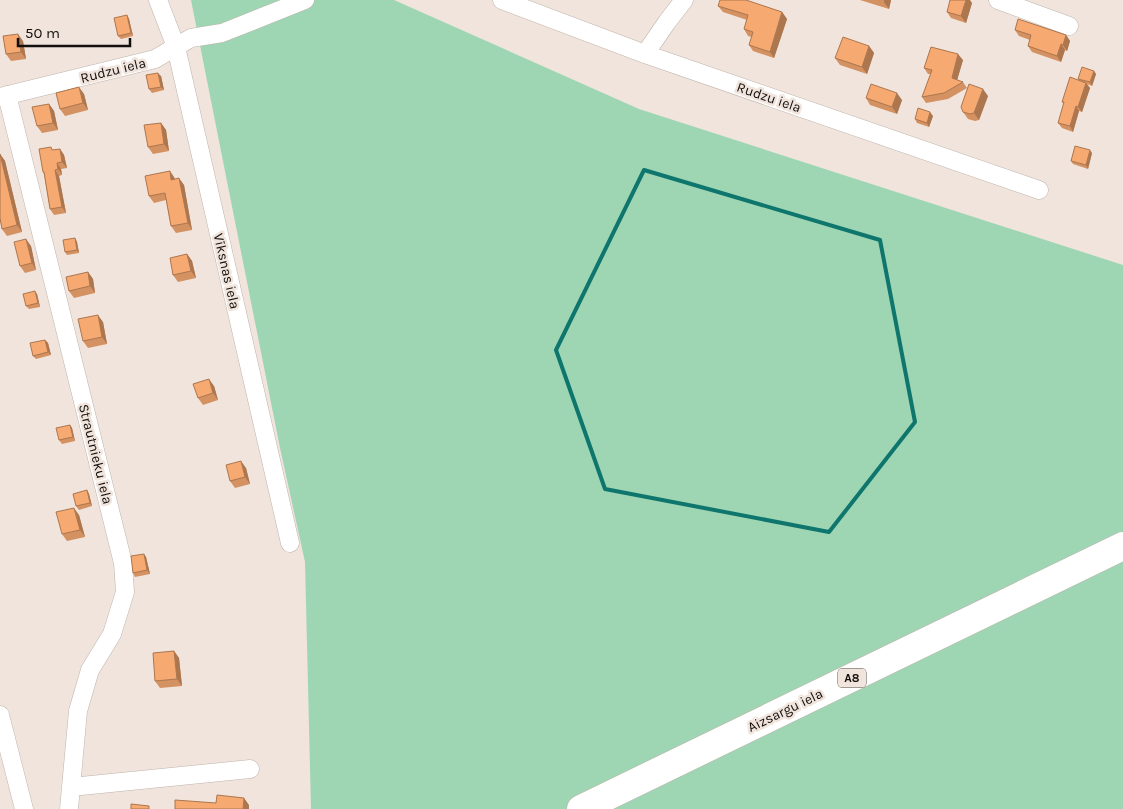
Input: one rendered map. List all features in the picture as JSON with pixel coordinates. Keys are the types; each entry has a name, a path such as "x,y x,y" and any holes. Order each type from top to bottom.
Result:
{"highway":[{"name":"Aizsargu iela","path":"581,809 1123,546"}],"street":[{"name":"Vīksnas iela","path":"158,0 176,47 290,543"},
{"name":"Rudzu iela","path":"4,96 155,59 191,38 222,33 305,0"},
{"name":"Rudzu iela","path":"502,0 645,54 1039,190"},
{"path":"645,54 684,0"},
{"path":"998,0 1069,26"},
{"name":"Strautnieku iela","path":"4,96 123,563 125,592 112,634 90,670 78,711 69,809"},
{"path":"0,716 24,809"},
{"path":"71,787 250,769"}],"highlighted area":[{"path":"644,170 880,240 915,422 829,532 605,489 556,350"}],"green space":[{"path":"191,0 394,0 639,109 1123,265 1123,809 311,809 305,562 280,448"}],"building":[{"path":"720,0 746,0 782,12 770,52 749,45 753,32 744,29 748,15 718,6"},
{"path":"950,0 966,0 961,16 947,12"},
{"path":"127,15 131,33 118,36 114,18"},
{"path":"1018,19 1066,35 1057,56 1028,46 1031,35 1015,30"},
{"path":"18,34 21,52 6,54 3,36"},
{"path":"843,37 869,46 862,67 835,58"},
{"path":"931,47 958,54 952,78 963,82 944,93 922,97 932,70 924,68"},
{"path":"1082,67 1094,71 1090,82 1078,79"},
{"path":"158,73 161,87 149,89 146,75"},
{"path":"1070,77 1086,83 1070,126 1058,123"},
{"path":"871,84 897,93 892,107 866,98"},
{"path":"969,84 983,89 974,113 970,114 963,112 961,107"},
{"path":"79,87 83,103 60,109 56,93"},
{"path":"49,104 53,123 37,126 32,107"},
{"path":"918,108 930,112 927,123 915,119"},
{"path":"161,123 164,144 148,147 144,125"},
{"path":"1075,146 1090,150 1086,165 1071,161"},
{"path":"51,147 52,150 60,149 62,162 57,163 58,169 55,170 62,207 50,209 39,149"},
{"path":"0,154 17,225 2,229 0,218"},
{"path":"170,171 171,180 179,178 188,223 171,226 165,193 149,196 145,176"},
{"path":"75,238 77,250 65,252 63,240"},
{"path":"26,239 32,263 20,266 14,242"},
{"path":"187,254 191,271 173,275 170,258"},
{"path":"88,272 90,286 69,291 66,277"},
{"path":"35,291 38,303 26,306 23,294"},
{"path":"98,315 102,337 83,341 78,319"},
{"path":"45,340 48,352 33,356 30,343"},
{"path":"209,379 213,393 198,398 193,384"},
{"path":"70,425 73,437 59,440 56,428"},
{"path":"241,461 245,477 230,481 226,465"},
{"path":"87,490 90,503 76,506 73,494"},
{"path":"74,508 80,530 62,534 56,512"},
{"path":"144,554 147,570 133,573 131,556"},
{"path":"174,651 177,679 155,681 153,653"},
{"path":"217,795 244,798 243,809 175,809 175,800 216,803"},
{"path":"131,804 149,806 149,809 131,809"}]}
